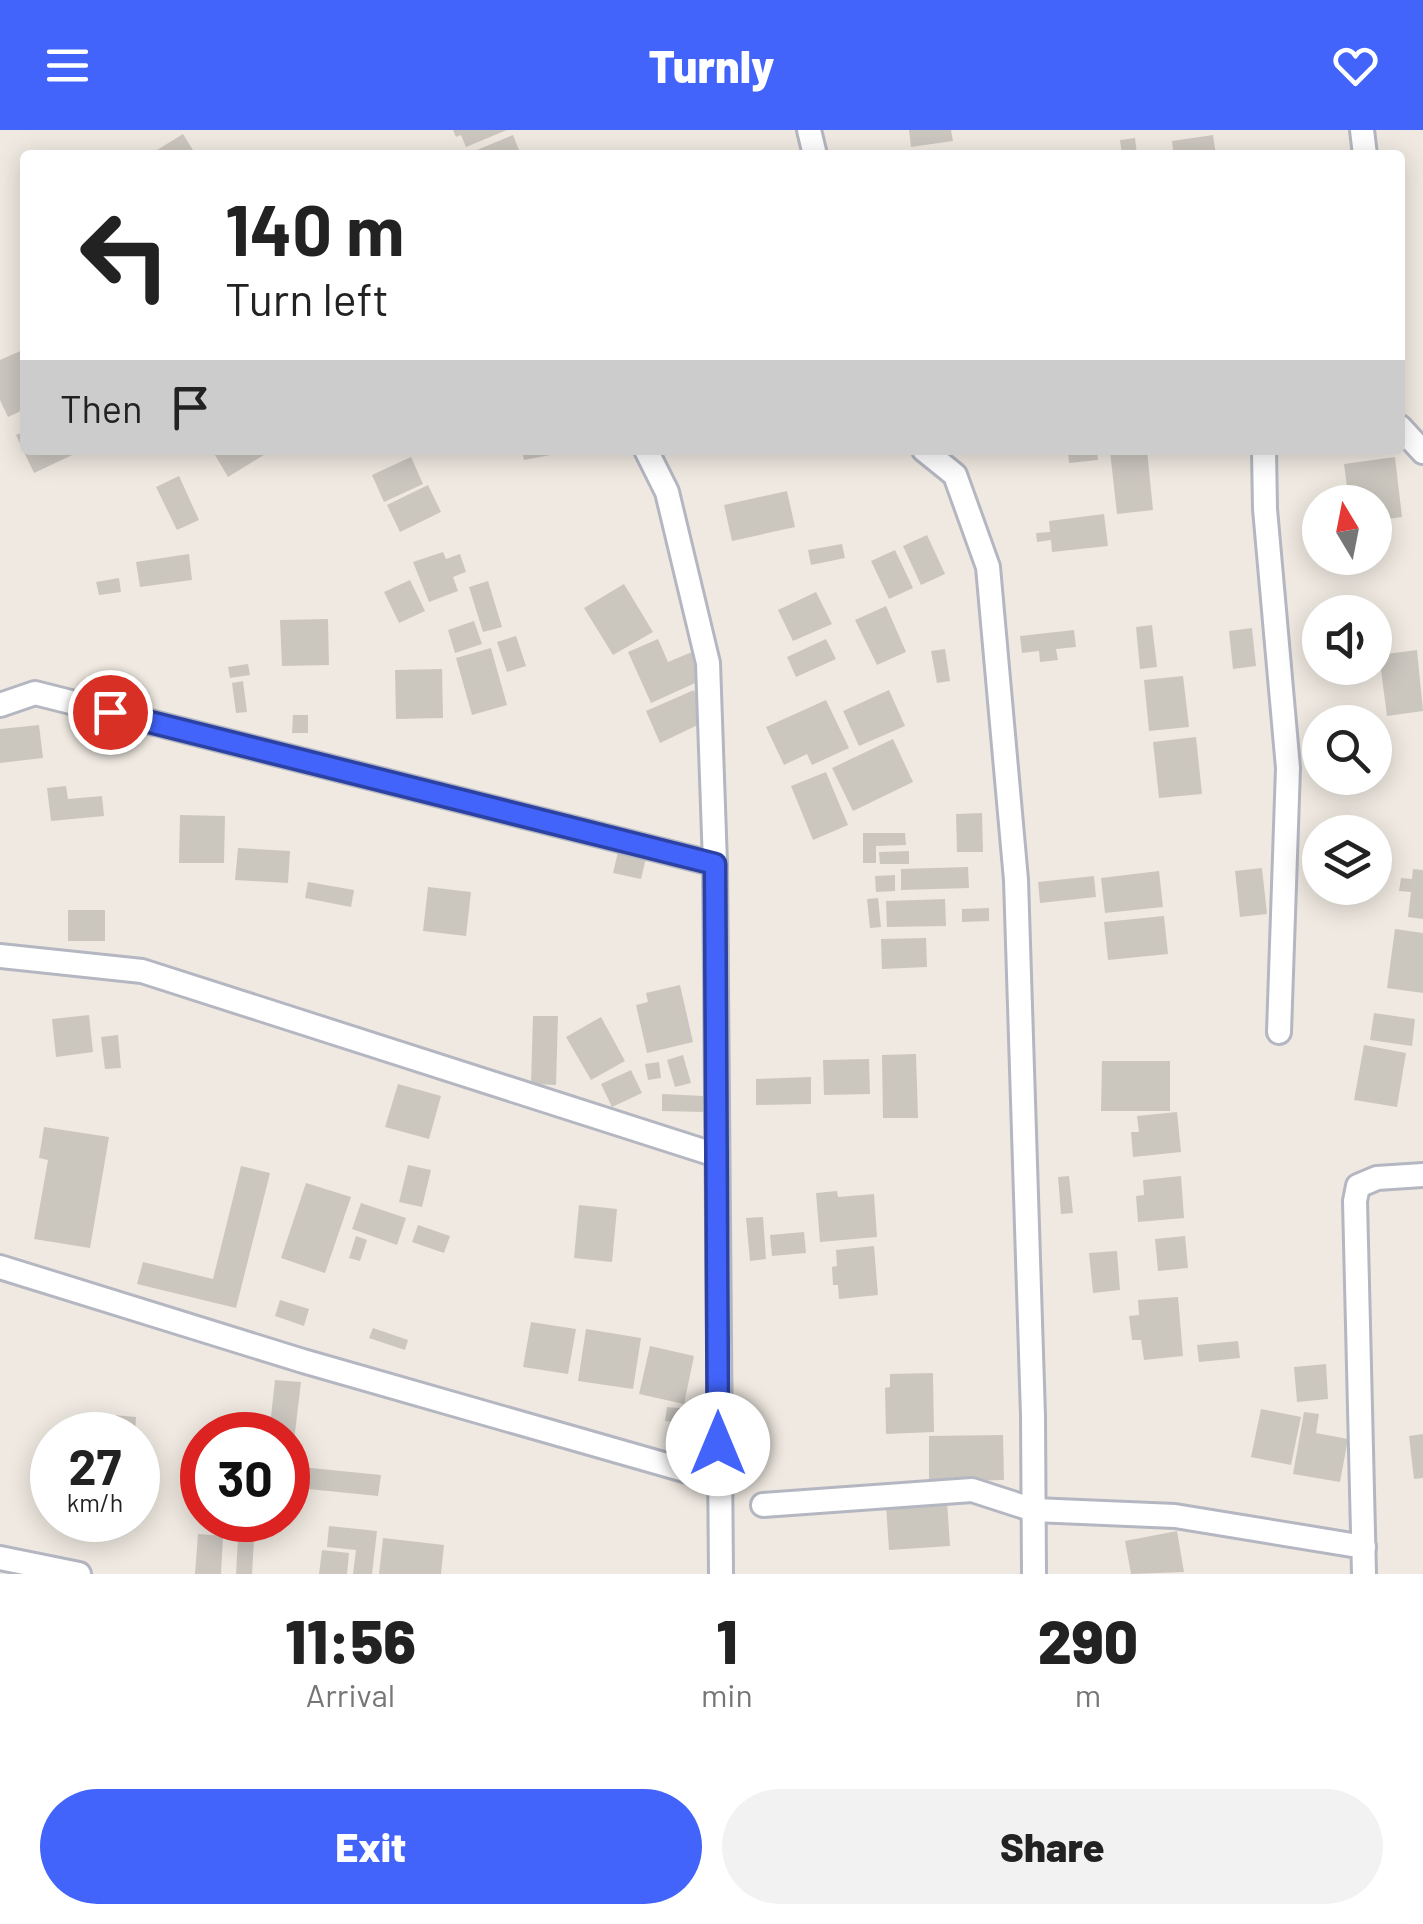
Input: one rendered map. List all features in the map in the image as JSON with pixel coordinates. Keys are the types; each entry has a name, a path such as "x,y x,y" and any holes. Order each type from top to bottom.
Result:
{"street":[{"path":"1405,432 1423,452"},
{"path":"648,455 666,492 708,663 715,864 721,1574"},
{"path":"930,455 955,475 988,568 1016,880 1034,1574"},
{"path":"1264,455 1265,509 1288,768 1279,1032"},
{"path":"0,705 35,693 715,864"},
{"path":"0,956 142,971 716,1155"},
{"path":"1364,1574 1355,1201 1358,1186 1377,1178 1423,1175"},
{"path":"0,1268 303,1361 718,1480"},
{"path":"763,1506 972,1490 1034,1510 1175,1516 1364,1547"},
{"path":"0,1558 79,1574"}],"building":[{"path":"453,130 507,130 466,147 461,135 456,137"},
{"path":"909,130 951,130 953,141 911,147"},
{"path":"183,134 193,150 157,150"},
{"path":"513,135 519,150 477,150"},
{"path":"1213,135 1215,150 1173,150 1172,141"},
{"path":"1135,138 1136,150 1121,150 1120,140"},
{"path":"20,351 20,411 8,417 0,400 0,360"},
{"path":"25,455 72,455 34,473"},
{"path":"215,455 264,455 228,477"},
{"path":"523,455 550,455 524,460"},
{"path":"1068,455 1098,455 1098,460 1069,463"},
{"path":"1110,455 1148,455 1153,510 1117,514"},
{"path":"411,457 423,484 384,502 372,475"},
{"path":"1395,457 1402,517 1392,518 1392,485 1347,485 1344,464"},
{"path":"179,476 199,520 177,530 156,487"},
{"path":"428,485 441,512 400,532 387,505"},
{"path":"787,491 795,527 732,541 724,505"},
{"path":"1104,514 1108,546 1052,552 1051,540 1037,542 1036,533 1050,532 1049,521"},
{"path":"927,535 945,574 921,585 903,546"},
{"path":"842,544 845,558 811,565 808,550"},
{"path":"895,550 913,588 889,599 871,561"},
{"path":"443,552 446,559 460,554 466,572 453,577 458,591 429,602 413,562"},
{"path":"189,554 192,580 140,587 136,562"},
{"path":"119,578 121,592 99,595 96,582"},
{"path":"410,580 425,611 399,623 384,592"},
{"path":"488,581 502,627 483,632 469,587"},
{"path":"624,584 653,632 613,655 584,608"},
{"path":"816,592 832,624 793,641 778,610"},
{"path":"886,606 906,652 877,665 855,620"},
{"path":"328,619 329,665 282,666 280,620"},
{"path":"474,621 482,644 455,653 448,630"},
{"path":"1152,625 1157,667 1140,669 1136,627"},
{"path":"1252,628 1256,666 1233,669 1229,631"},
{"path":"1074,630 1076,647 1056,649 1058,660 1040,662 1039,651 1022,653 1020,636"},
{"path":"516,636 526,666 507,672 497,642"},
{"path":"658,639 668,662 692,652 704,679 651,703 628,652"},
{"path":"826,639 836,659 796,677 787,657"},
{"path":"491,648 507,705 472,715 456,658"},
{"path":"945,649 950,681 937,683 931,651"},
{"path":"1417,650 1423,711 1392,715 1392,705 1386,705 1383,685 1392,685 1392,653"},
{"path":"248,664 250,675 230,678 228,667"},
{"path":"442,669 443,718 396,719 395,670"},
{"path":"1183,676 1189,727 1149,731 1144,680"},
{"path":"243,681 247,712 236,713 232,683"},
{"path":"694,690 704,722 660,743 646,711"},
{"path":"889,690 905,726 859,746 843,711"},
{"path":"826,700 849,748 812,765 807,754 784,765 766,727"},
{"path":"293,715 308,715 308,733 292,733"},
{"path":"39,725 43,758 0,763 0,729"},
{"path":"1196,737 1202,794 1159,798 1153,742"},
{"path":"893,739 913,782 853,811 832,768"},
{"path":"826,772 848,825 813,840 791,786"},
{"path":"66,786 68,799 102,796 104,816 51,821 47,788"},
{"path":"982,813 983,852 957,852 956,814"},
{"path":"180,815 225,816 224,863 179,863"},
{"path":"863,833 905,833 906,845 876,846 876,863 863,863"},
{"path":"238,848 290,851 288,883 235,880"},
{"path":"909,851 909,864 880,864 879,852"},
{"path":"618,852 646,858 641,879 613,873"},
{"path":"968,867 969,888 901,890 901,869"},
{"path":"1262,868 1267,914 1240,917 1235,871"},
{"path":"1413,869 1423,870 1423,919 1408,917 1411,892 1399,891 1401,878 1412,879"},
{"path":"1159,871 1163,907 1105,913 1101,878"},
{"path":"895,875 895,891 876,892 875,876"},
{"path":"1094,876 1096,897 1040,903 1038,882"},
{"path":"308,882 354,890 351,907 305,898"},
{"path":"428,887 471,892 466,936 423,931"},
{"path":"878,898 881,927 870,928 867,899"},
{"path":"945,899 946,926 887,927 886,901"},
{"path":"989,908 989,921 962,922 962,909"},
{"path":"68,910 105,910 105,941 68,941"},
{"path":"1164,916 1168,954 1108,960 1104,922"},
{"path":"1395,929 1423,933 1423,993 1387,988"},
{"path":"926,938 927,967 882,969 881,939"},
{"path":"680,985 693,1042 647,1053 636,1005 648,1002 646,993"},
{"path":"1374,1013 1415,1019 1412,1046 1370,1040"},
{"path":"89,1015 93,1052 56,1057 52,1019"},
{"path":"533,1016 558,1016 556,1085 531,1084"},
{"path":"601,1017 625,1061 591,1080 566,1037"},
{"path":"118,1035 121,1068 105,1069 101,1037"},
{"path":"1364,1045 1406,1053 1397,1107 1354,1100"},
{"path":"916,1054 918,1118 883,1118 882,1055"},
{"path":"683,1055 691,1083 675,1087 667,1060"},
{"path":"869,1059 870,1094 824,1095 823,1060"},
{"path":"1102,1061 1170,1061 1170,1111 1101,1111"},
{"path":"659,1062 661,1078 648,1080 645,1064"},
{"path":"631,1070 642,1093 612,1107 601,1084"},
{"path":"811,1077 811,1104 756,1105 756,1079"},
{"path":"398,1084 441,1096 429,1139 385,1127"},
{"path":"662,1094 704,1096 703,1112 662,1111"},
{"path":"1177,1112 1181,1152 1133,1157 1131,1132 1139,1132 1137,1116"},
{"path":"44,1127 109,1137 90,1248 34,1239 48,1160 39,1158"},
{"path":"408,1165 431,1170 422,1207 399,1202"},
{"path":"241,1166 270,1173 236,1308 137,1284 143,1262 213,1279"},
{"path":"1069,1176 1073,1213 1061,1214 1058,1177"},
{"path":"1181,1176 1184,1218 1138,1222 1136,1196 1144,1195 1143,1180"},
{"path":"306,1183 351,1197 325,1273 281,1258"},
{"path":"837,1191 838,1197 874,1194 877,1237 820,1242 816,1193"},
{"path":"361,1203 406,1218 397,1245 352,1229"},
{"path":"579,1205 617,1209 612,1262 574,1258"},
{"path":"763,1217 766,1259 750,1261 746,1218"},
{"path":"418,1225 450,1236 444,1253 412,1242"},
{"path":"804,1232 806,1253 772,1256 770,1235"},
{"path":"356,1236 367,1240 360,1261 349,1258"},
{"path":"1185,1236 1188,1268 1158,1271 1155,1239"},
{"path":"874,1246 878,1295 839,1299 838,1285 833,1285 836,1250"},
{"path":"1117,1251 1120,1290 1093,1293 1089,1253"},
{"path":"1178,1297 1183,1356 1144,1360 1141,1340 1132,1340 1129,1316 1139,1315 1138,1300"},
{"path":"280,1300 309,1309 304,1326 275,1316"},
{"path":"531,1322 576,1329 568,1374 523,1367"},
{"path":"373,1328 408,1340 405,1350 369,1338"},
{"path":"586,1329 641,1338 633,1389 578,1381"},
{"path":"1238,1341 1240,1358 1199,1362 1197,1345"},
{"path":"650,1346 694,1356 684,1404 639,1394"},
{"path":"1326,1364 1328,1399 1297,1402 1294,1367"},
{"path":"933,1373 934,1432 886,1434 885,1388 890,1387 890,1374"},
{"path":"275,1380 301,1382 297,1412 272,1412"},
{"path":"667,1407 689,1409 687,1423 665,1421"},
{"path":"1261,1409 1301,1417 1291,1465 1251,1457"},
{"path":"1304,1412 1319,1414 1316,1433 1348,1439 1340,1482 1293,1474"},
{"path":"1423,1434 1423,1478 1414,1479 1409,1436"},
{"path":"1003,1435 1004,1480 929,1482 929,1436"},
{"path":"310,1468 381,1475 378,1496 310,1489"},
{"path":"947,1501 950,1546 889,1550 886,1505"},
{"path":"329,1526 377,1531 372,1574 353,1574 356,1550 327,1547"},
{"path":"1177,1531 1184,1572 1131,1574 1125,1541"},
{"path":"383,1538 444,1545 441,1574 379,1574"},
{"path":"197,1542 223,1542 221,1574 195,1574"},
{"path":"238,1542 254,1542 252,1574 236,1574"},
{"path":"322,1550 349,1553 347,1574 319,1574"}],"route":[{"path":"110,712 715,864 718,1444"}]}
